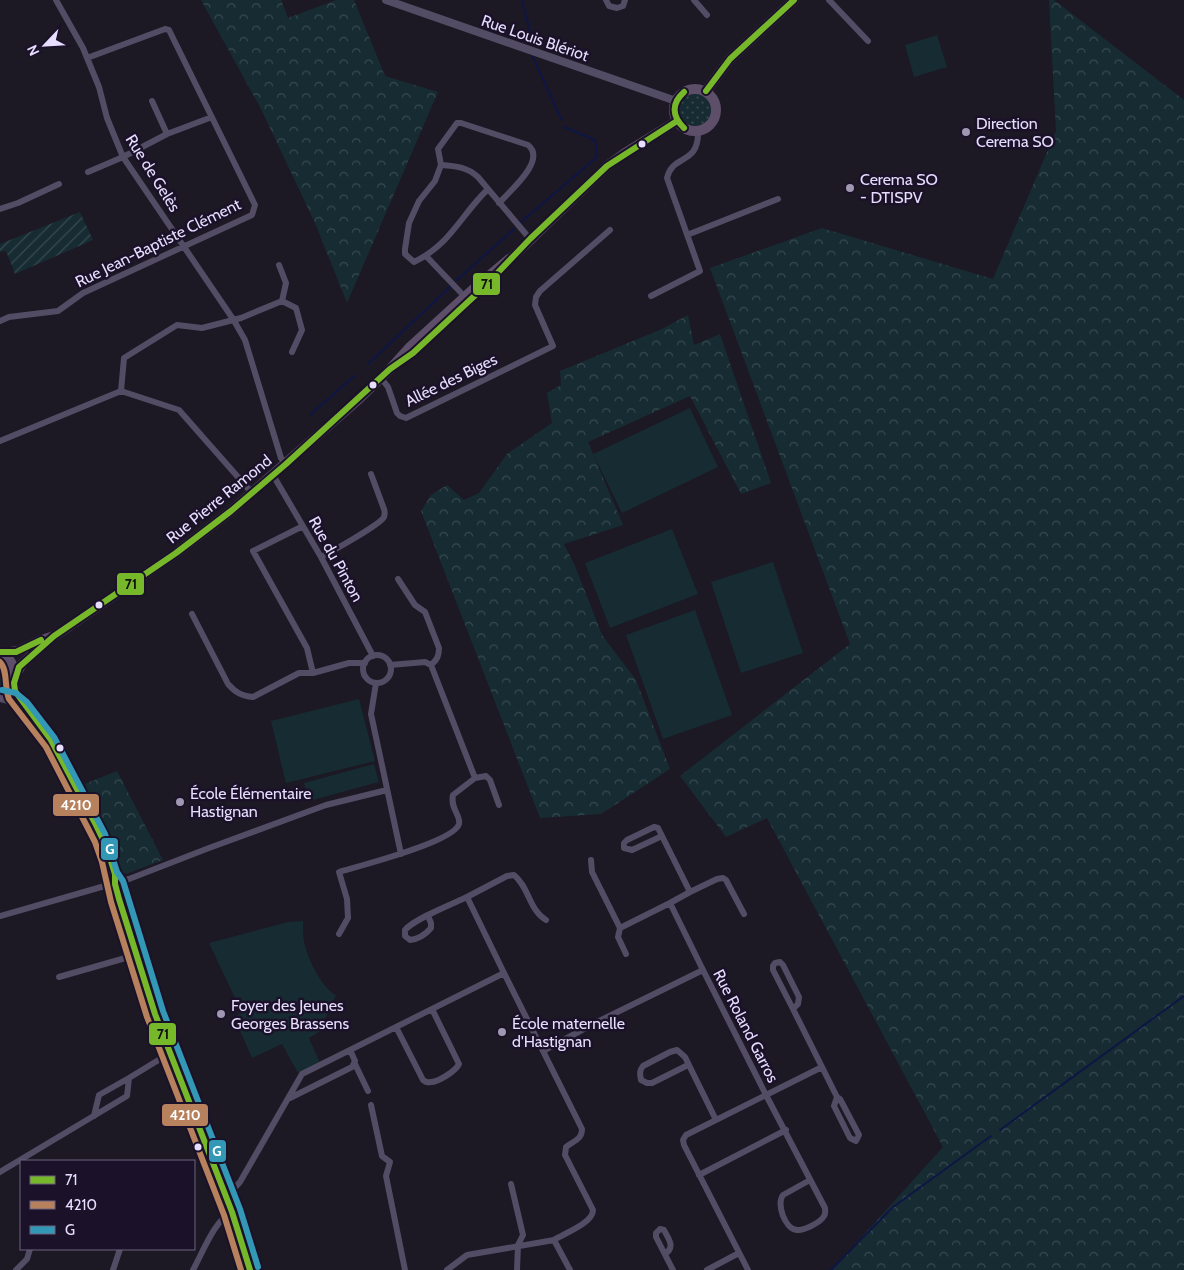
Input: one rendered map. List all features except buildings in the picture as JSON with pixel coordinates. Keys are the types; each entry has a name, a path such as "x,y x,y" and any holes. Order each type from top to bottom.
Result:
{"main road":[{"path":"706,91 730,60 794,0"},
{"path":"699,88 706,91 714,100 717,112 715,119 705,129 698,131 686,129 677,121 674,108 676,101 685,91 699,88"},
{"name":"Rue Pierre Ramond","path":"0,697 10,690 22,664 54,636 176,553 252,493 381,378 409,348 509,259 607,166 677,121"},
{"name":"Rue Pierre Ramond","path":"390,369 413,353 483,288 509,259"},
{"name":"Rue Pierre Ramond","path":"2,653 18,651 54,636"},
{"path":"2,653 12,663 14,680"}],"street":[{"name":"Rue de Gelès","path":"56,0 76,33 99,86 107,118 123,157 246,340 281,458 286,464"},
{"name":"Rue Louis Blériot","path":"386,0 676,101"},
{"path":"606,0 609,6 614,8 623,6 625,0"},
{"path":"694,0 707,15"},
{"path":"829,0 868,41"},
{"name":"Rue Jean-Baptiste Clément","path":"0,321 10,317 58,310 83,293 252,215 256,205 170,30 165,29 87,58"},
{"path":"152,101 168,134"},
{"path":"88,172 168,134 212,117"},
{"path":"488,189 449,237 426,256 414,262 408,258 405,249 412,213 435,181 441,165 438,149 457,123 528,145 533,150 532,167 499,203"},
{"path":"651,296 700,271 667,178 669,171 675,164 690,156 695,150 698,142 698,131"},
{"path":"441,165 459,166 478,177 530,239"},
{"path":"0,209 59,184"},
{"path":"687,235 778,199"},
{"name":"Allée des Biges","path":"381,378 388,386 397,413 406,418 553,346 535,305 536,297 540,291 610,230"},
{"path":"426,256 465,297"},
{"path":"278,265 286,284 282,301"},
{"path":"121,391 124,358 177,325 202,328 241,318 282,301 296,308 302,330 292,352"},
{"path":"0,441 121,391 179,410 252,493"},
{"path":"321,557 383,519 385,515 384,509 371,474"},
{"name":"Rue du Pinton","path":"273,475 321,557 373,656"},
{"path":"303,526 253,551 307,648 313,673"},
{"path":"398,579 415,605 425,612 439,648 437,660 430,665"},
{"path":"192,614 228,684 235,692 246,696 252,696 300,673 313,673 349,663 365,663 373,656 386,658 391,670 388,678 376,683 369,680 364,674 365,663"},
{"path":"390,665 425,662 430,665 476,778"},
{"path":"14,680 18,695 52,740 96,822 107,848 115,874 115,884 136,955 170,1054 232,1212 250,1270"},
{"path":"376,683 371,714 401,854"},
{"path":"0,697 12,701 21,708 47,742 94,831 102,850 109,876 115,884"},
{"path":"339,934 348,918 348,899 339,872 401,854 451,833 458,826 459,820 451,802 453,795 476,778 486,776 490,780 499,804"},
{"path":"0,916 115,884 326,806 387,790"},
{"path":"662,836 632,850 624,848 624,843 627,840 654,827 658,828 662,836 690,892"},
{"path":"591,860 592,872 620,928 618,938 626,954"},
{"path":"428,916 506,876 514,875 520,880 538,916 546,920"},
{"path":"620,928 690,892 723,878 726,880 744,914"},
{"path":"447,1270 467,1255 554,1240 587,1221 594,1212 566,1155 566,1148 581,1136 582,1128 467,897"},
{"path":"670,903 704,970"},
{"path":"59,978 136,955"},
{"path":"793,1009 800,1001 799,997 783,965 780,962 775,963 772,966 773,970 822,1067 840,1099 858,1135 856,1141 850,1138 834,1106 838,1097"},
{"name":"Rue Roland Garros","path":"543,1051 595,1023 704,970 766,1095 686,1135 683,1140 748,1270"},
{"path":"225,1196 232,1192 240,1182 302,1074 504,974"},
{"path":"396,1027 423,1080 432,1082 455,1070 458,1064 432,1008"},
{"path":"350,1050 368,1091"},
{"path":"688,1065 652,1083 641,1080 640,1070 642,1066 678,1050 685,1057 716,1120"},
{"path":"94,1116 99,1095 170,1054"},
{"path":"288,1099 355,1064"},
{"path":"810,1180 780,1198 780,1208 789,1225 795,1230 800,1230 821,1220 824,1217 825,1208 786,1130 766,1095 822,1067"},
{"path":"20,1160 127,1096 129,1078"},
{"path":"370,1105 382,1156 390,1162 386,1176 388,1193 405,1270"},
{"path":"699,1174 786,1130"},
{"path":"0,1172 20,1160"},
{"path":"511,1184 523,1235 518,1245 517,1270"},
{"path":"193,1270 219,1222 226,1214 232,1212"},
{"path":"554,1240 570,1270"},
{"path":"16,1270 27,1259 30,1250"},
{"path":"113,1270 120,1250"},
{"path":"707,1270 739,1253"},
{"path":"665,1254 673,1270"}],"green space":[{"path":"201,0 281,0 288,18 336,0 354,0 385,76 438,92 347,303 315,223 261,109"},
{"path":"1049,0 1054,0 1184,100 1184,1270 832,1270 943,1147 767,818 726,837 680,776 850,644 710,268 822,228 993,279 1056,131"},
{"path":"937,35 947,67 914,77 905,45"},
{"path":"695,94 707,98 711,110 707,122 695,126 683,122 679,110 683,98"},
{"path":"80,212 93,240 15,274 6,251 0,252 0,244"},
{"path":"688,315 694,345 720,334 771,483 741,494 690,396 588,442 623,525 564,544 575,566 602,635 636,680 670,769 601,814 540,818 421,511 431,495 447,485 464,500 479,493 507,454 552,423 547,393 561,385 560,371 662,329"},
{"path":"690,408 718,467 622,513 593,454"},
{"path":"672,529 698,594 610,628 585,563"},
{"path":"773,562 803,653 741,673 711,582"},
{"path":"695,610 732,715 663,739 626,635"},
{"path":"0,659 8,670 8,677 0,688"},
{"path":"359,699 375,761 286,783 271,721"},
{"path":"374,764 379,782 309,801 304,783"},
{"path":"117,771 163,860 126,874 119,871 117,853 85,784"},
{"path":"303,921 304,942 311,961 322,982 336,995 319,1032 309,1038 320,1063 298,1073 282,1044 252,1058 234,1017 242,1013 209,943 288,922"}],"waterway":[{"path":"522,0 533,43"},
{"path":"532,55 561,119"},
{"path":"521,222 597,157 595,140 564,127"},
{"path":"457,280 514,229"},
{"path":"368,364 451,286"},
{"path":"310,415 354,376"},
{"path":"1000,1130 1184,996"},
{"path":"831,1270 893,1207 991,1136"}],"transit line":[{"name":"71","path":"706,91 730,59 794,0"},
{"name":"71","path":"684,92 675,106 677,119 684,128"},
{"name":"71","path":"684,92 675,105 675,115 684,128"},
{"name":"71","path":"250,1270 232,1212 155,1014 119,899 115,884 115,874 107,848 51,740 15,691 14,683 19,667 54,636 176,553 231,511 286,464 390,369 413,353 483,288 530,239 607,166 677,121"},
{"name":"71","path":"0,652 16,652 41,640"},
{"name":"4210","path":"0,662 4,669 9,699 46,747 95,842 102,862 111,902 147,1017 224,1215 241,1270"},
{"name":"G","path":"2,690 16,693 27,702 54,737 105,834 117,872 123,881 163,1011 240,1209 258,1267"}],"place":[{"name":"Direction Cerema SO","path":"966,132"},
{"name":"Cerema SO - DTISPV","path":"850,188"},
{"name":"École Élémentaire Hastignan","path":"180,802"},
{"name":"Foyer des Jeunes Georges Brassens","path":"221,1014"},
{"name":"École maternelle d'Hastignan","path":"502,1032"}]}
